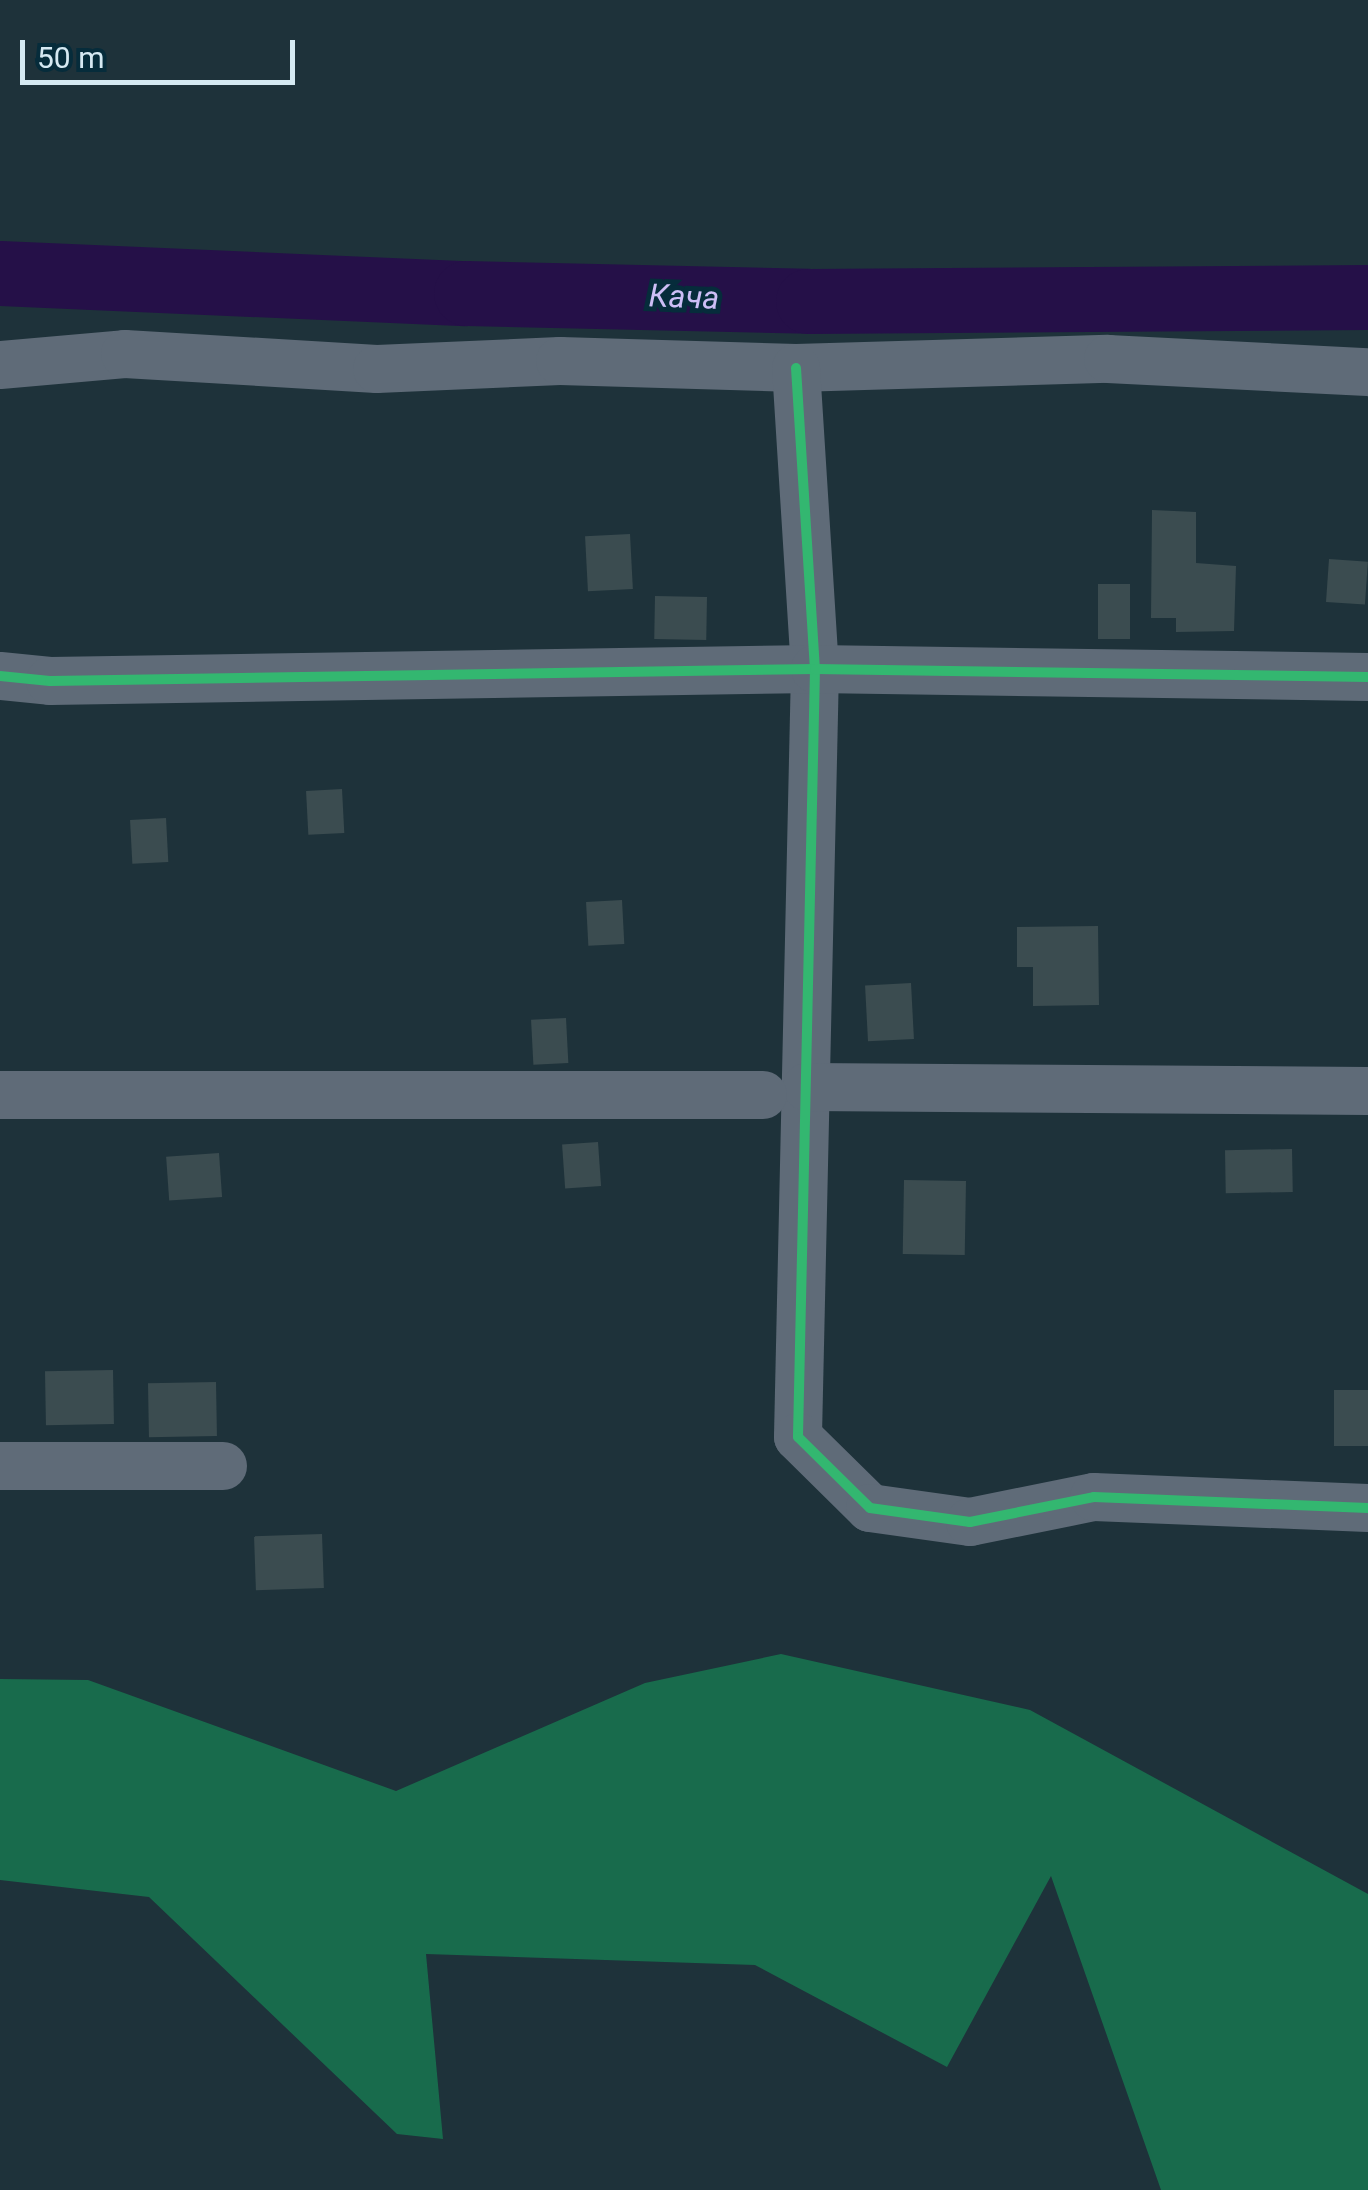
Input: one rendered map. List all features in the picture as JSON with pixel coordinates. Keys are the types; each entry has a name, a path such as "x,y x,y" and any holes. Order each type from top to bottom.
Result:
{"street":[{"path":"0,365 125,354 377,369 560,361 796,368 1108,359 1368,372"},
{"path":"796,368 816,669 785,1091 798,1436 870,1508 970,1522 1094,1497 1368,1508"},
{"path":"0,676 50,681 816,669 1368,677"},
{"path":"0,1095 1368,1091"},
{"path":"0,1466 224,1466"}],"green space":[{"path":"781,1654 1030,1710 1368,1894 1368,2190 1161,2190 1051,1876 947,2067 755,1965 426,1954 443,2139 397,2134 149,1897 0,1880 0,1679 88,1680 396,1791 645,1683"}],"building":[{"path":"1152,510 1196,512 1196,563 1236,566 1234,631 1176,632 1176,618 1151,618"},
{"path":"630,534 633,589 588,591 585,536"},
{"path":"1329,559 1368,562 1365,605 1326,602"},
{"path":"1098,584 1130,584 1130,639 1098,639"},
{"path":"655,596 707,597 706,640 654,639"},
{"path":"342,789 344,833 308,835 306,791"},
{"path":"166,818 168,862 132,864 130,820"},
{"path":"622,900 624,944 588,946 586,902"},
{"path":"1098,926 1099,1005 1033,1006 1033,967 1017,967 1017,927"},
{"path":"911,983 914,1039 868,1041 865,985"},
{"path":"566,1018 568,1063 533,1065 531,1020"},
{"path":"598,1142 601,1186 565,1188 562,1145"},
{"path":"1292,1149 1293,1192 1226,1193 1225,1150"},
{"path":"219,1153 222,1197 169,1201 166,1157"},
{"path":"904,1180 966,1181 965,1255 903,1254"},
{"path":"113,1370 114,1424 46,1425 45,1371"},
{"path":"216,1382 217,1436 149,1437 148,1383"},
{"path":"1334,1390 1368,1390 1368,1446 1334,1446"},
{"path":"322,1534 324,1588 256,1590 254,1536"}],"waterway":[{"name":"Кача","path":"0,273 466,293 808,301 1368,297"}],"cycle path":[{"path":"796,368 815,669 798,1437 870,1508 970,1522 1094,1497 1368,1508"},
{"path":"0,676 50,681 815,669 1368,677"}]}
